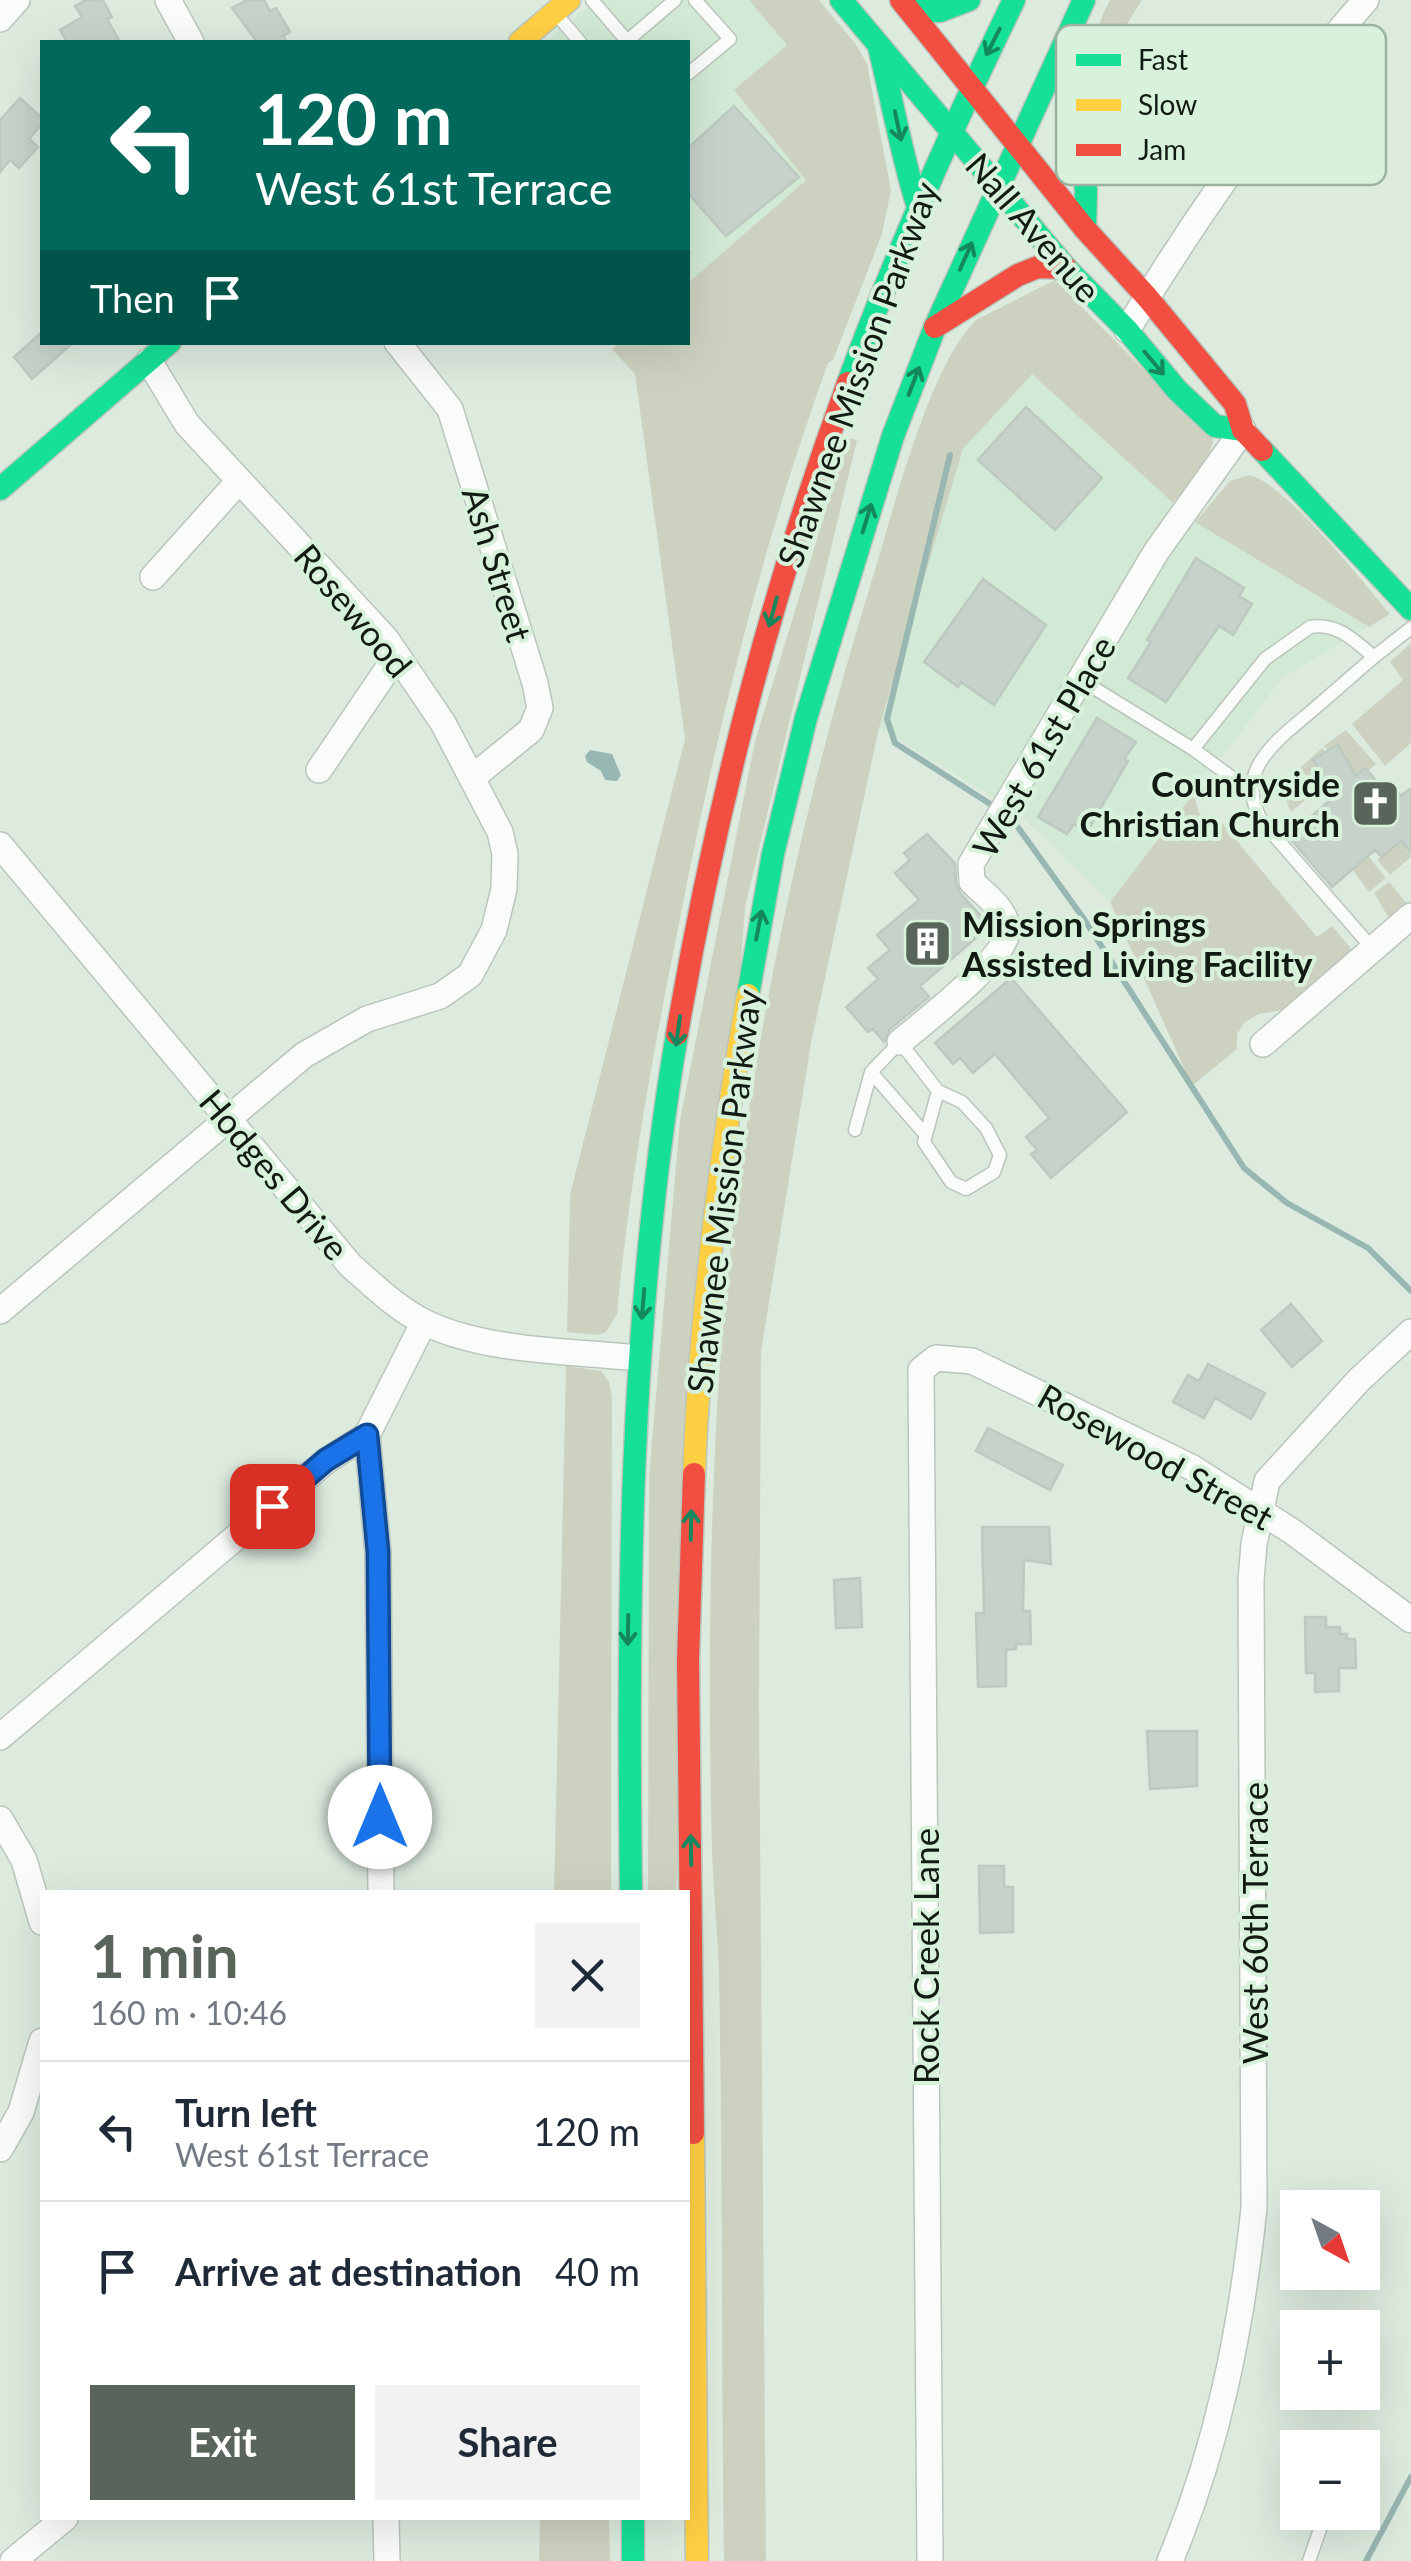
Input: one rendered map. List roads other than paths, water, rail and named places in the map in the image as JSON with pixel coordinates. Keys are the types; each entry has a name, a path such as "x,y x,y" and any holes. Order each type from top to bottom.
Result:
{"main road":[{"name":"Nall Avenue","path":"841,0 1066,268 1127,330 1177,390 1216,426 1243,430"},
{"path":"906,5 940,11 969,0"},
{"name":"Shawnee Mission Parkway","path":"631,1890 628,1632 638,1358 648,1251 685,982 741,730 780,582 917,204 971,83 1014,0"},
{"name":"Shawnee Mission Parkway","path":"1072,25 1084,0"},
{"name":"Nall Avenue","path":"906,5 1085,229 1147,296 1235,404 1243,430 1411,613"},
{"path":"522,40 554,10"},
{"path":"879,47 917,204"},
{"name":"Shawnee Mission Parkway","path":"697,2561 688,1660 692,1486 708,1244 747,989 806,718 893,436 935,327 1056,60"},
{"path":"1085,185 1085,229"},
{"path":"935,327 1018,275 1038,267 1066,268"},
{"path":"0,489 167,345"},
{"path":"633,2520 633,2561"}],"street":[{"path":"0,20 17,0"},
{"path":"168,0 190,40"},
{"path":"1344,25 1366,0"},
{"path":"1127,330 1221,185"},
{"name":"Ash Street","path":"400,345 450,408 538,695 540,708 530,730 473,777"},
{"name":"Rosewood","path":"0,1311 304,1055 367,1018 440,996 470,975 494,930 504,889 500,832 443,723 397,655 334,580 187,424 148,361"},
{"name":"West 61st Place","path":"900,1042 991,962 1003,946 1008,931 1001,911 972,882 971,864 1156,552 1243,430"},
{"path":"153,577 238,482"},
{"path":"319,770 397,655"},
{"name":"Hodges Drive","path":"0,844 350,1265 396,1304 424,1322 481,1340 638,1358"},
{"path":"1263,1044 1411,916"},
{"path":"0,1737 326,1460 367,1435 424,1322"},
{"name":"West 60th Terrace","path":"1170,2561 1210,2454 1230,2378 1246,2287 1254,2208 1251,1580 1260,1510 1268,1482 1359,1380 1411,1332"},
{"name":"Rosewood Street","path":"936,1358 972,1361 1020,1381 1177,1459 1260,1510 1411,1620"},
{"name":"Rock Creek Lane","path":"930,2561 920,1401 921,1370 936,1358"},
{"path":"367,1435 378,1552 381,1890"},
{"path":"0,1818 24,1860 40,1915"},
{"path":"0,2149 26,2097 40,2048"},
{"path":"13,2561 63,2520"},
{"path":"386,2520 387,2561"}],"lane":[{"path":"592,0 626,40"},
{"path":"630,40 676,0"},
{"path":"690,72 730,39 695,0"},
{"path":"554,10 578,40"},
{"path":"1374,949 1270,832 1256,811 1252,793 1256,769 1269,748 1374,657 1411,613"},
{"path":"1193,748 1265,658 1310,627 1318,625 1346,633 1374,657"},
{"path":"1080,680 1193,748 1252,793"},
{"path":"855,1130 872,1072 900,1042 938,1091 962,1102 986,1128 1000,1155 994,1172 966,1189 951,1182 924,1142 938,1091"},
{"path":"872,1072 925,1134"},
{"path":"1309,2561 1320,2530"}],"water":[{"path":"590,750 612,754 621,775 617,781 605,780 601,771 587,762 585,756"}],"waterway":[{"path":"950,455 887,719 895,743 998,809"},
{"path":"1009,815 1084,919 1244,1168 1287,1203 1368,1248 1411,1291"},
{"path":"1366,2561 1411,2477"}],"place":[{"name":"Countryside Christian Church","path":"1375,803"},
{"name":"Mission Springs Assisted Living Facility","path":"927,943"}]}
